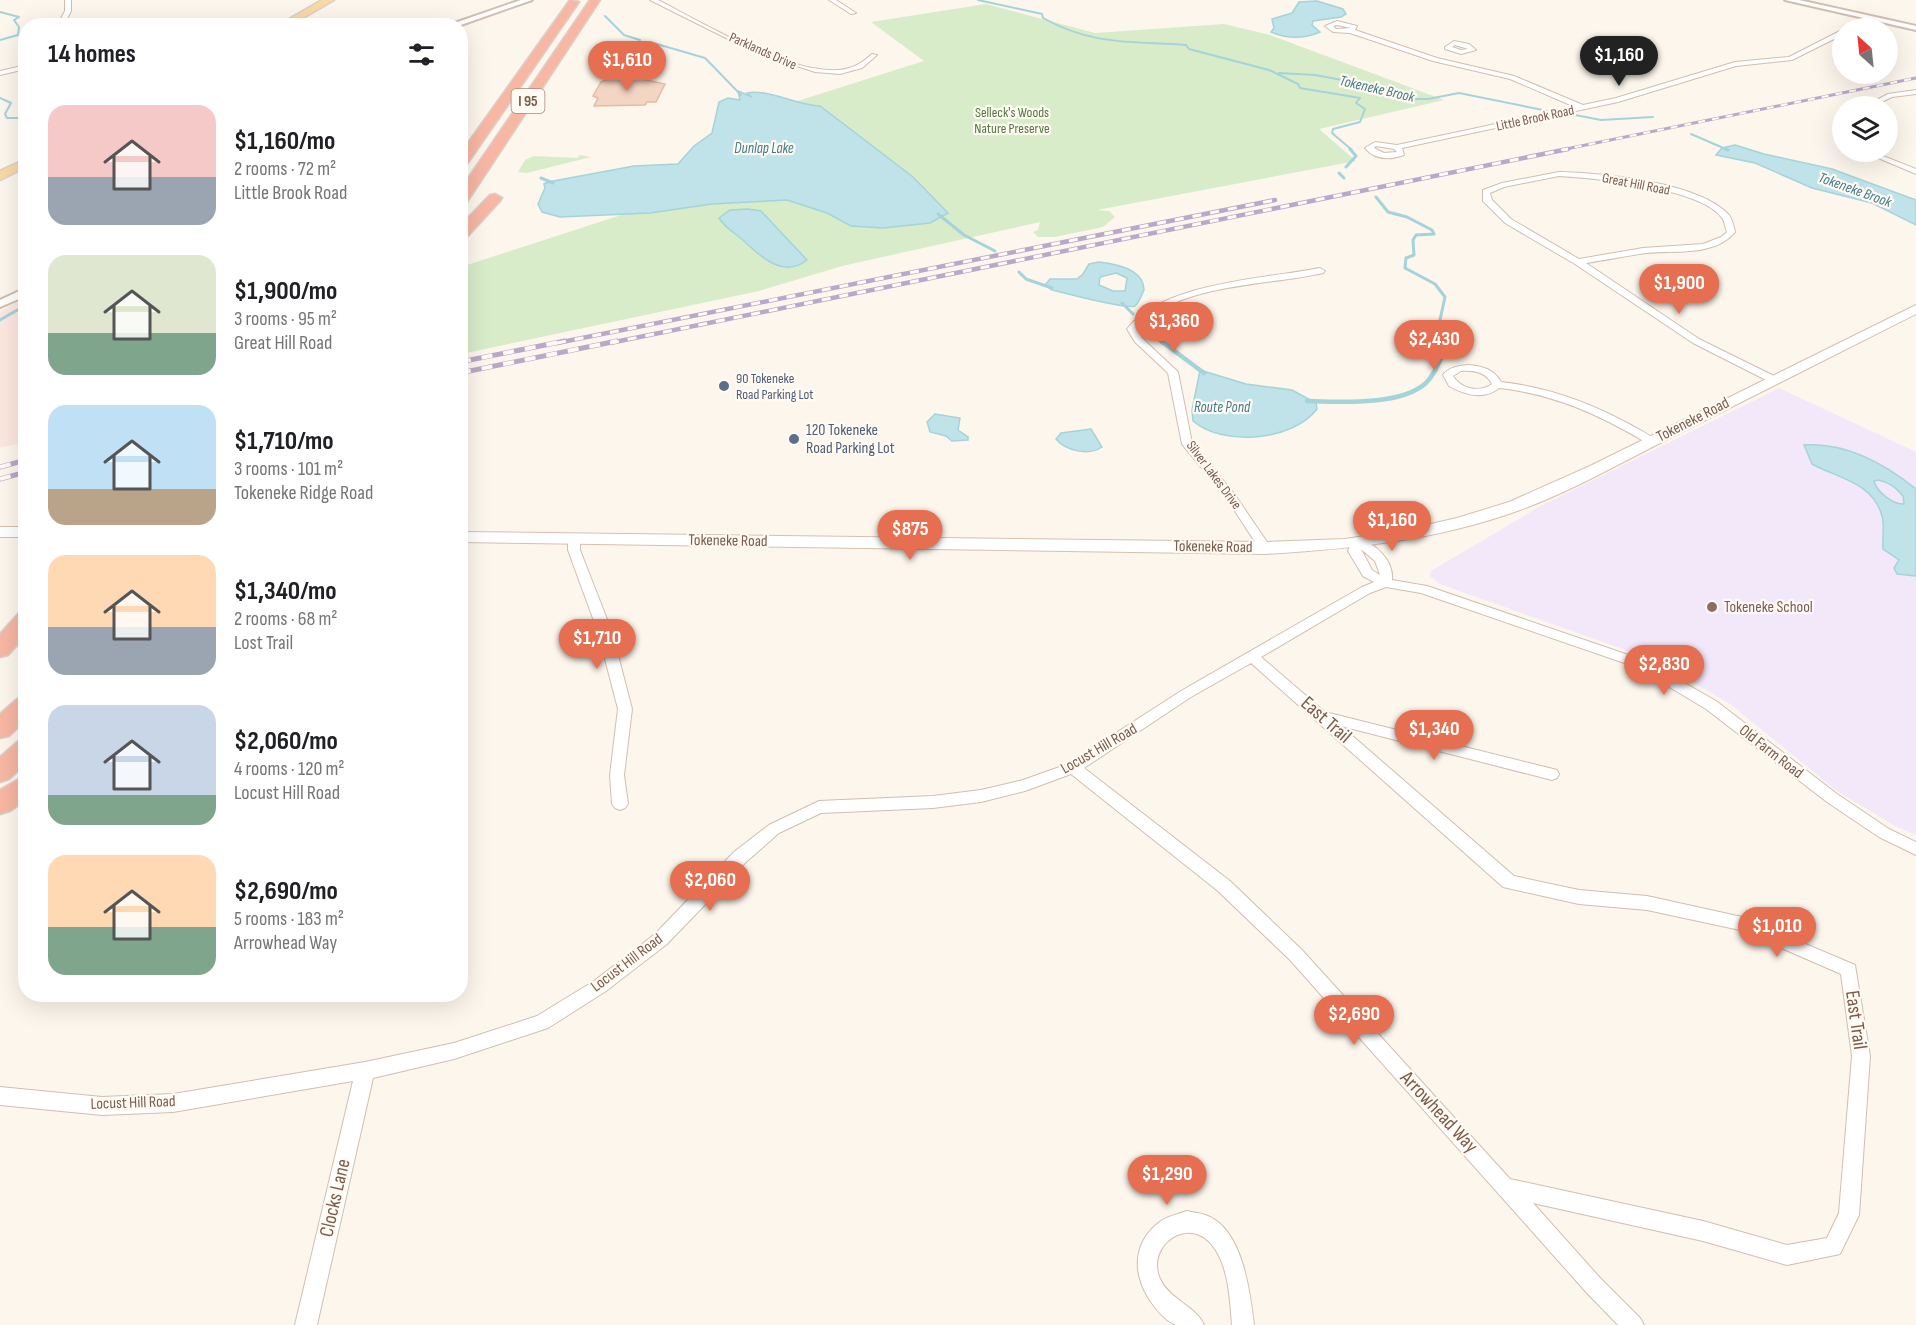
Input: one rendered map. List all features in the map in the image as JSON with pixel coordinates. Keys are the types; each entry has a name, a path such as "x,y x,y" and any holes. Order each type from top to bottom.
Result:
{"highway":[{"name":"I 95","path":"468,153 576,0"},
{"name":"I 95","path":"468,190 595,0"},
{"path":"594,24 603,0"},
{"path":"468,227 495,198"},
{"path":"0,649 18,628"},
{"path":"0,729 18,712"},
{"path":"0,772 18,756"},
{"path":"0,804 18,791"}],"main road":[{"path":"296,18 329,0"},
{"path":"0,176 18,166"},
{"name":"Tokeneke Road","path":"468,537 1265,548 1358,542 1460,523 1540,496 1916,309"},
{"path":"0,532 18,532"}],"street":[{"path":"64,18 68,11 68,0"},
{"path":"468,20 528,0"},
{"name":"Parklands Drive","path":"653,0 785,63 811,71 851,70 860,67 874,55"},
{"path":"832,0 853,13"},
{"path":"1789,0 1916,28"},
{"path":"1351,32 1435,60 1512,77 1583,108"},
{"name":"Little Brook Road","path":"1397,147 1583,108 1735,64 1799,56 1832,38"},
{"path":"1435,60 1453,50"},
{"path":"0,73 18,69"},
{"path":"1888,96 1916,92"},
{"path":"1897,162 1912,167 1916,172"},
{"name":"Great Hill Road","path":"1578,262 1644,251 1705,246 1727,238 1732,226 1724,212 1699,199 1604,177 1552,175 1502,185 1486,192 1485,197 1494,211 1578,262 1696,341 1772,379"},
{"name":"Silver Lakes Drive","path":"1265,548 1231,496 1187,444 1173,372 1138,340 1131,329 1144,314 1177,300 1224,286 1320,271"},
{"path":"0,304 18,295"},
{"path":"1497,385 1556,394 1599,411 1651,441"},
{"path":"574,538 574,550 605,632 625,709 617,774 620,804"},
{"name":"Old Farm Road","path":"1358,542 1354,551 1367,573 1385,583 1423,589 1641,664 1711,705 1832,798 1884,833 1916,849"},
{"name":"Locust Hill Road","path":"0,1095 58,1104 145,1107 365,1071 454,1051 542,1022 600,986 661,939 740,857 774,829 819,807 933,802 981,796 1025,785 1072,768 1186,694 1366,590 1385,583"},
{"name":"East Trail","path":"1252,656 1509,882 1579,897 1647,903 1742,924 1849,970 1862,1056 1849,1215 1833,1247 1786,1255 1703,1231 1508,1188"},
{"path":"1323,717 1352,722 1552,774"},
{"name":"Arrowhead Way","path":"1072,768 1224,886 1296,955 1594,1286 1633,1325"},
{"name":"Clocks Lane","path":"306,1325 365,1071"},
{"path":"1193,1325 1176,1316 1153,1292 1144,1268 1151,1241 1169,1226 1194,1221 1210,1228 1222,1241 1240,1297 1243,1325"}],"shaded area":[{"path":"18,301 18,444 0,448 0,312"},
{"name":"Tokeneke School","path":"1779,388 1916,452 1916,835 1895,826 1837,791 1730,704 1659,662 1440,584 1430,576 1431,571 1539,507"}],"green space":[{"name":"Selleck's Woods Nature Preserve","path":"986,4 1095,33 1224,24 1270,35 1444,100 1319,129 1356,161 1097,210 1109,211 1115,217 1103,227 1055,237 1038,237 1033,232 1038,230 1040,222 842,266 759,291 468,353 468,265 760,170 760,113 924,61 871,22"},
{"path":"580,155 591,157 527,173 518,172 525,160 534,156 577,158"}],"water":[{"path":"1317,1 1343,9 1346,14 1341,17 1313,21 1312,25 1320,32 1308,36 1289,37 1271,32 1274,28 1272,19 1292,13 1299,2"},
{"name":"Dunlap Lake","path":"738,91 752,97 747,93 765,93 820,106 913,177 948,213 930,223 883,228 851,226 827,213 787,200 712,204 650,213 560,217 542,212 538,204 545,188 544,184 548,182 634,166 678,164 694,146 712,133 719,102 728,98 740,100"},
{"path":"1735,145 1832,169 1916,200 1916,225 1872,203 1812,188 1755,163 1716,155 1722,148"},
{"path":"730,210 761,211 807,260 789,267 772,263 727,228 719,218"},
{"path":"1099,262 1114,264 1135,272 1143,283 1144,290 1137,304 1130,307 1109,303 1052,290 1045,285 1050,279 1077,279 1089,264","holes":["1116,273 1127,278 1125,291 1113,291 1099,285 1100,277"]},
{"name":"Route Pond","path":"1200,370 1246,384 1292,390 1316,403 1317,409 1306,420 1275,434 1257,437 1222,435 1193,421 1192,410"},
{"path":"935,414 960,418 958,430 968,437 968,440 952,441 946,436 930,432 927,422"},
{"path":"1091,429 1102,447 1097,450 1078,451 1066,447 1056,439 1061,433"},
{"path":"1804,445 1835,447 1878,463 1916,489 1916,576 1897,574 1894,568 1899,560 1883,549 1882,516 1871,496 1853,482 1812,464","holes":["1874,481 1892,485 1903,496 1904,504 1890,500 1881,493"]}],"building":[{"path":"613,77 632,77 665,84 656,102 647,102 645,105 594,106 598,98 593,96 601,82"}],"waterway":[{"path":"978,0 1042,14 1043,18 1061,27 1096,38 1186,45 1189,49 1269,70 1298,84 1300,88 1360,98 1356,103 1365,109 1360,122 1333,129 1332,133 1352,150"},
{"path":"0,12 19,17 14,20 18,26"},
{"path":"605,16 624,35 640,40"},
{"path":"0,40 18,35"},
{"path":"650,42 705,58 741,95"},
{"name":"Tokeneke Brook","path":"1279,73 1315,75 1397,90 1413,99 1428,99 1459,93 1548,111"},
{"path":"0,98 11,103 5,114 7,118 18,118"},
{"name":"Tokeneke Brook","path":"1570,114 1601,120 1653,117"},
{"name":"Tokeneke Brook","path":"1691,134 1728,150 1725,149"},
{"path":"1346,167 1356,156 1350,149"},
{"path":"1339,173 1344,178"},
{"path":"541,178 553,183"},
{"path":"1376,197 1388,212 1407,217 1432,230 1434,234 1416,235 1413,240 1414,255 1406,258 1405,268 1435,284 1445,297 1438,329 1444,343"},
{"path":"938,214 964,235 995,251"},
{"path":"1019,272 1026,279 1052,288"},
{"path":"1122,303 1133,314"},
{"path":"0,320 18,310"},
{"path":"1146,324 1162,343"},
{"path":"1161,341 1204,373"},
{"path":"1307,401 1369,401 1401,396 1415,390 1426,383 1435,370 1446,346 1444,341"}],"railway":[{"path":"1561,150 1916,78"},
{"path":"610,343 1568,149"},
{"path":"557,343 1275,200"},
{"path":"468,360 565,341"},
{"path":"468,371 617,341"},
{"path":"0,467 18,462"},
{"path":"0,479 18,474"}],"place":[{"name":"90 Tokeneke Road Parking Lot","path":"724,386"},
{"name":"120 Tokeneke Road Parking Lot","path":"794,439"},
{"name":"Tokeneke School","path":"1712,607"}]}
